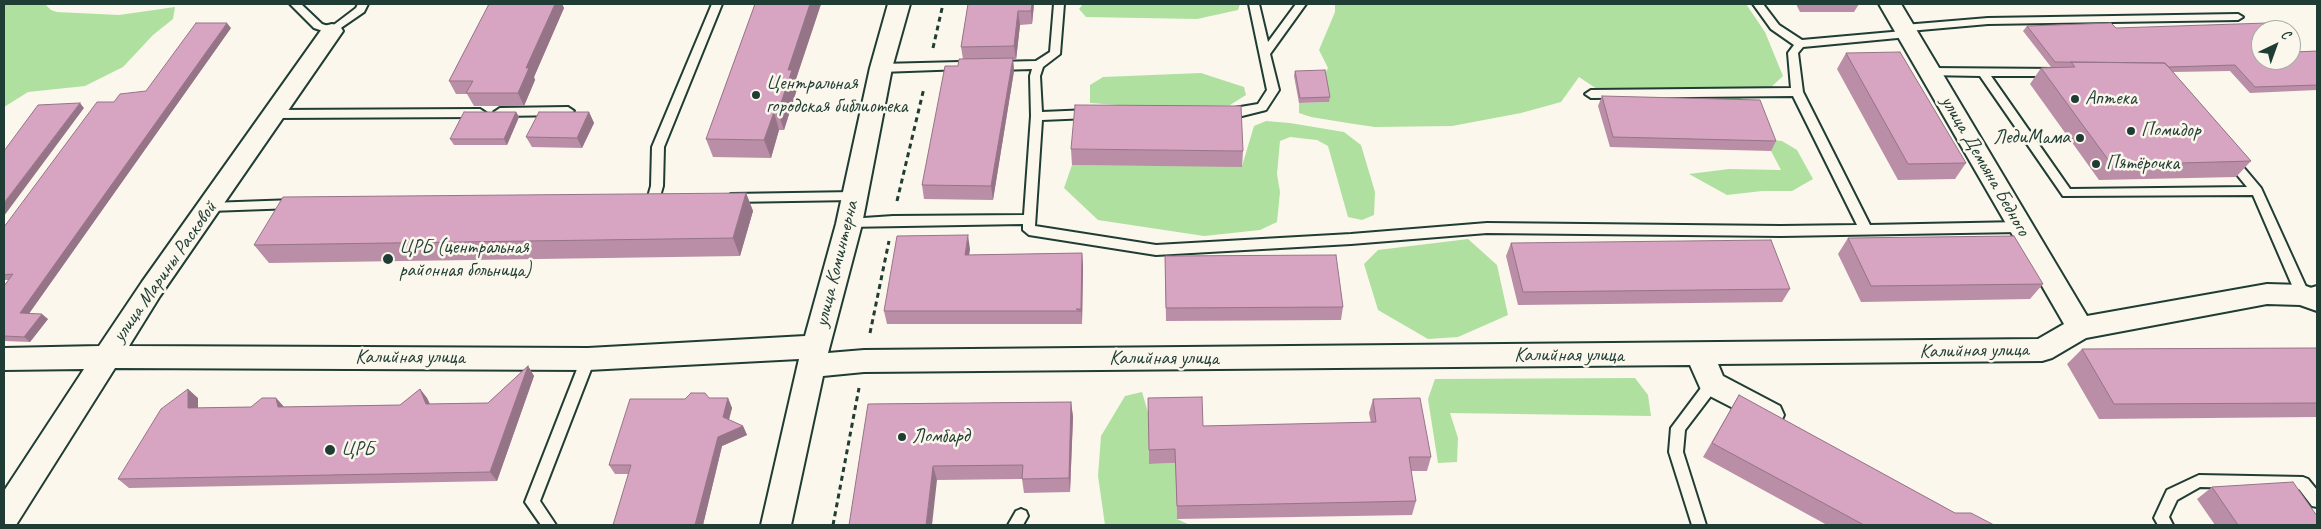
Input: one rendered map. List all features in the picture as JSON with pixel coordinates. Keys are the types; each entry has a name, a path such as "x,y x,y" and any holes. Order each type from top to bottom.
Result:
{"street":[{"name":"улица Коминтерна","path":"776,525 813,356 849,224 881,68 899,4"},
{"name":"улица Демьяна Бедного","path":"1890,4 2080,328"},
{"name":"улица Марины Расковой","path":"4,517 151,289 332,31"},
{"name":"Калийная улица","path":"4,359 106,357 588,358 813,356 864,361 1700,355 2042,350 2080,328 2267,294 2312,295"},
{"path":"2042,350 2101,350"},
{"path":"1700,355 1712,384 1789,426"}],"lane":[{"path":"295,4 318,26 332,31 360,10 363,4"},
{"path":"653,200 657,186 658,147 717,4"},
{"path":"988,66 1038,65 1055,54 1059,4"},
{"path":"1218,113 1238,113 1262,107 1273,90 1254,4"},
{"path":"1265,54 1302,4"},
{"path":"1758,4 1775,27 1800,44 1988,21 2238,17"},
{"path":"1800,44 1793,53 1797,92 1866,230"},
{"path":"1038,65 1035,76 1037,116 1029,230 1156,250 1352,240 1487,228 1866,230 2020,227"},
{"path":"881,68 968,66"},
{"path":"1930,72 2070,72"},
{"path":"1983,72 2067,193 2257,191"},
{"path":"1591,94 1797,92"},
{"path":"275,114 568,111"},
{"path":"1037,116 1101,114"},
{"path":"2219,147 2257,191 2312,295"},
{"path":"719,198 854,196"},
{"path":"210,207 306,203"},
{"path":"849,224 893,221 1029,219"},
{"path":"549,525 532,502 588,358"},
{"path":"1698,525 1676,452 1678,428 1712,384"},
{"path":"2166,525 2161,518 2172,495 2199,481 2303,483 2317,501"}],"path":[{"path":"833,525 893,221 942,4"}],"green space":[{"path":"4,4 45,4 51,10 57,12 119,15 175,7 173,19 153,35 123,67 85,86 28,92 4,107"},
{"path":"1083,4 1240,4 1238,10 1197,19 1086,17 1079,9"},
{"path":"1335,4 1746,4 1765,32 1783,76 1767,91 1733,101 1612,99 1579,77 1561,102 1521,113 1452,126 1375,127 1311,117 1299,113 1299,103 1329,102 1324,75 1328,68 1319,50 1335,12"},
{"path":"1201,73 1244,87 1246,95 1230,105 1145,107 1090,103 1090,85 1103,77"},
{"path":"1266,121 1344,132 1361,145 1375,192 1374,215 1362,220 1348,217 1328,146 1317,140 1290,137 1280,141 1277,174 1280,192 1277,222 1260,230 1204,236 1098,220 1064,188 1072,165 1242,166 1254,126"},
{"path":"1771,140 1782,141 1797,150 1813,179 1792,191 1762,191 1727,195 1689,174 1729,169 1781,170 1771,151"},
{"path":"1468,239 1497,265 1508,315 1458,337 1428,339 1378,310 1364,264 1378,250"},
{"path":"1635,378 1648,395 1651,416 1450,413 1458,438 1457,462 1438,463 1428,399 1435,379"},
{"path":"1142,392 1148,412 1149,464 1175,463 1177,519 1190,525 1105,525 1098,476 1101,436 1125,396"}],"building":[{"path":"489,4 555,4 526,68 529,68 518,93 466,93 473,81 449,81"},
{"path":"755,4 810,4 788,70 792,70 778,112 774,112 764,140 706,139"},
{"path":"968,4 1032,4 1031,11 1018,11 1014,46 961,47"},
{"path":"196,23 227,23 20,313 42,314 24,337 4,336 4,286 13,274 4,275 4,227 97,102 114,102 120,94 146,91"},
{"path":"2111,23 2116,28 2251,24 2251,70 2301,70 2301,52 2317,51 2317,85 2255,87 2235,65 2169,67 2164,63 2055,62 2027,26"},
{"path":"1900,52 1966,163 1908,164 1846,53"},
{"path":"1013,58 991,186 922,185 945,66 958,66 959,59"},
{"name":"Помидор","path":"2071,62 2165,63 2251,161 2112,165 2041,68 2075,67"},
{"path":"1325,70 1330,97 1300,98 1295,71"},
{"path":"1602,96 1760,100 1776,141 1613,137"},
{"path":"80,103 4,203 4,151 38,105"},
{"path":"1075,105 1241,106 1243,151 1071,149"},
{"path":"464,112 516,112 504,139 450,139"},
{"path":"539,112 589,112 577,138 526,137"},
{"path":"746,193 733,238 254,245 283,197"},
{"path":"968,235 965,255 1082,253 1081,309 1076,309 1081,311 884,311 897,236"},
{"path":"2014,236 2043,284 1871,286 1848,238"},
{"path":"1771,240 1790,289 1523,292 1511,243"},
{"path":"1336,255 1343,307 1166,308 1165,256"},
{"path":"2317,348 2317,403 2114,404 2082,349"},
{"name":"ЦРБ","path":"528,366 490,472 118,479 161,409 188,389 188,408 251,407 262,398 276,398 278,407 400,405 420,389 426,404 488,403"},
{"path":"691,393 705,393 709,398 728,398 723,417 743,426 718,437 695,525 613,525 631,465 609,465 630,399 685,399"},
{"path":"1739,395 1955,513 1971,513 1994,525 1864,525 1712,443"},
{"path":"1202,397 1203,426 1376,422 1373,399 1420,398 1431,457 1409,457 1416,501 1177,506 1175,449 1149,450 1148,398"},
{"path":"1071,402 1069,478 1022,479 1023,465 933,466 926,525 849,525 868,404"},
{"path":"2293,482 2317,516 2317,525 2238,525 2212,487"}],"place":[{"name":"Центральная городская библиотека","path":"756,95"},
{"name":"Аптека","path":"2075,99"},
{"name":"Помидор","path":"2131,131"},
{"name":"ЛедиМама","path":"2080,138"},
{"name":"Пятёрочка","path":"2096,164"},
{"name":"ЦРБ (центральная районная больница)","path":"388,259"},
{"name":"Ломбард","path":"902,437"},
{"name":"ЦРБ","path":"330,450"}]}
